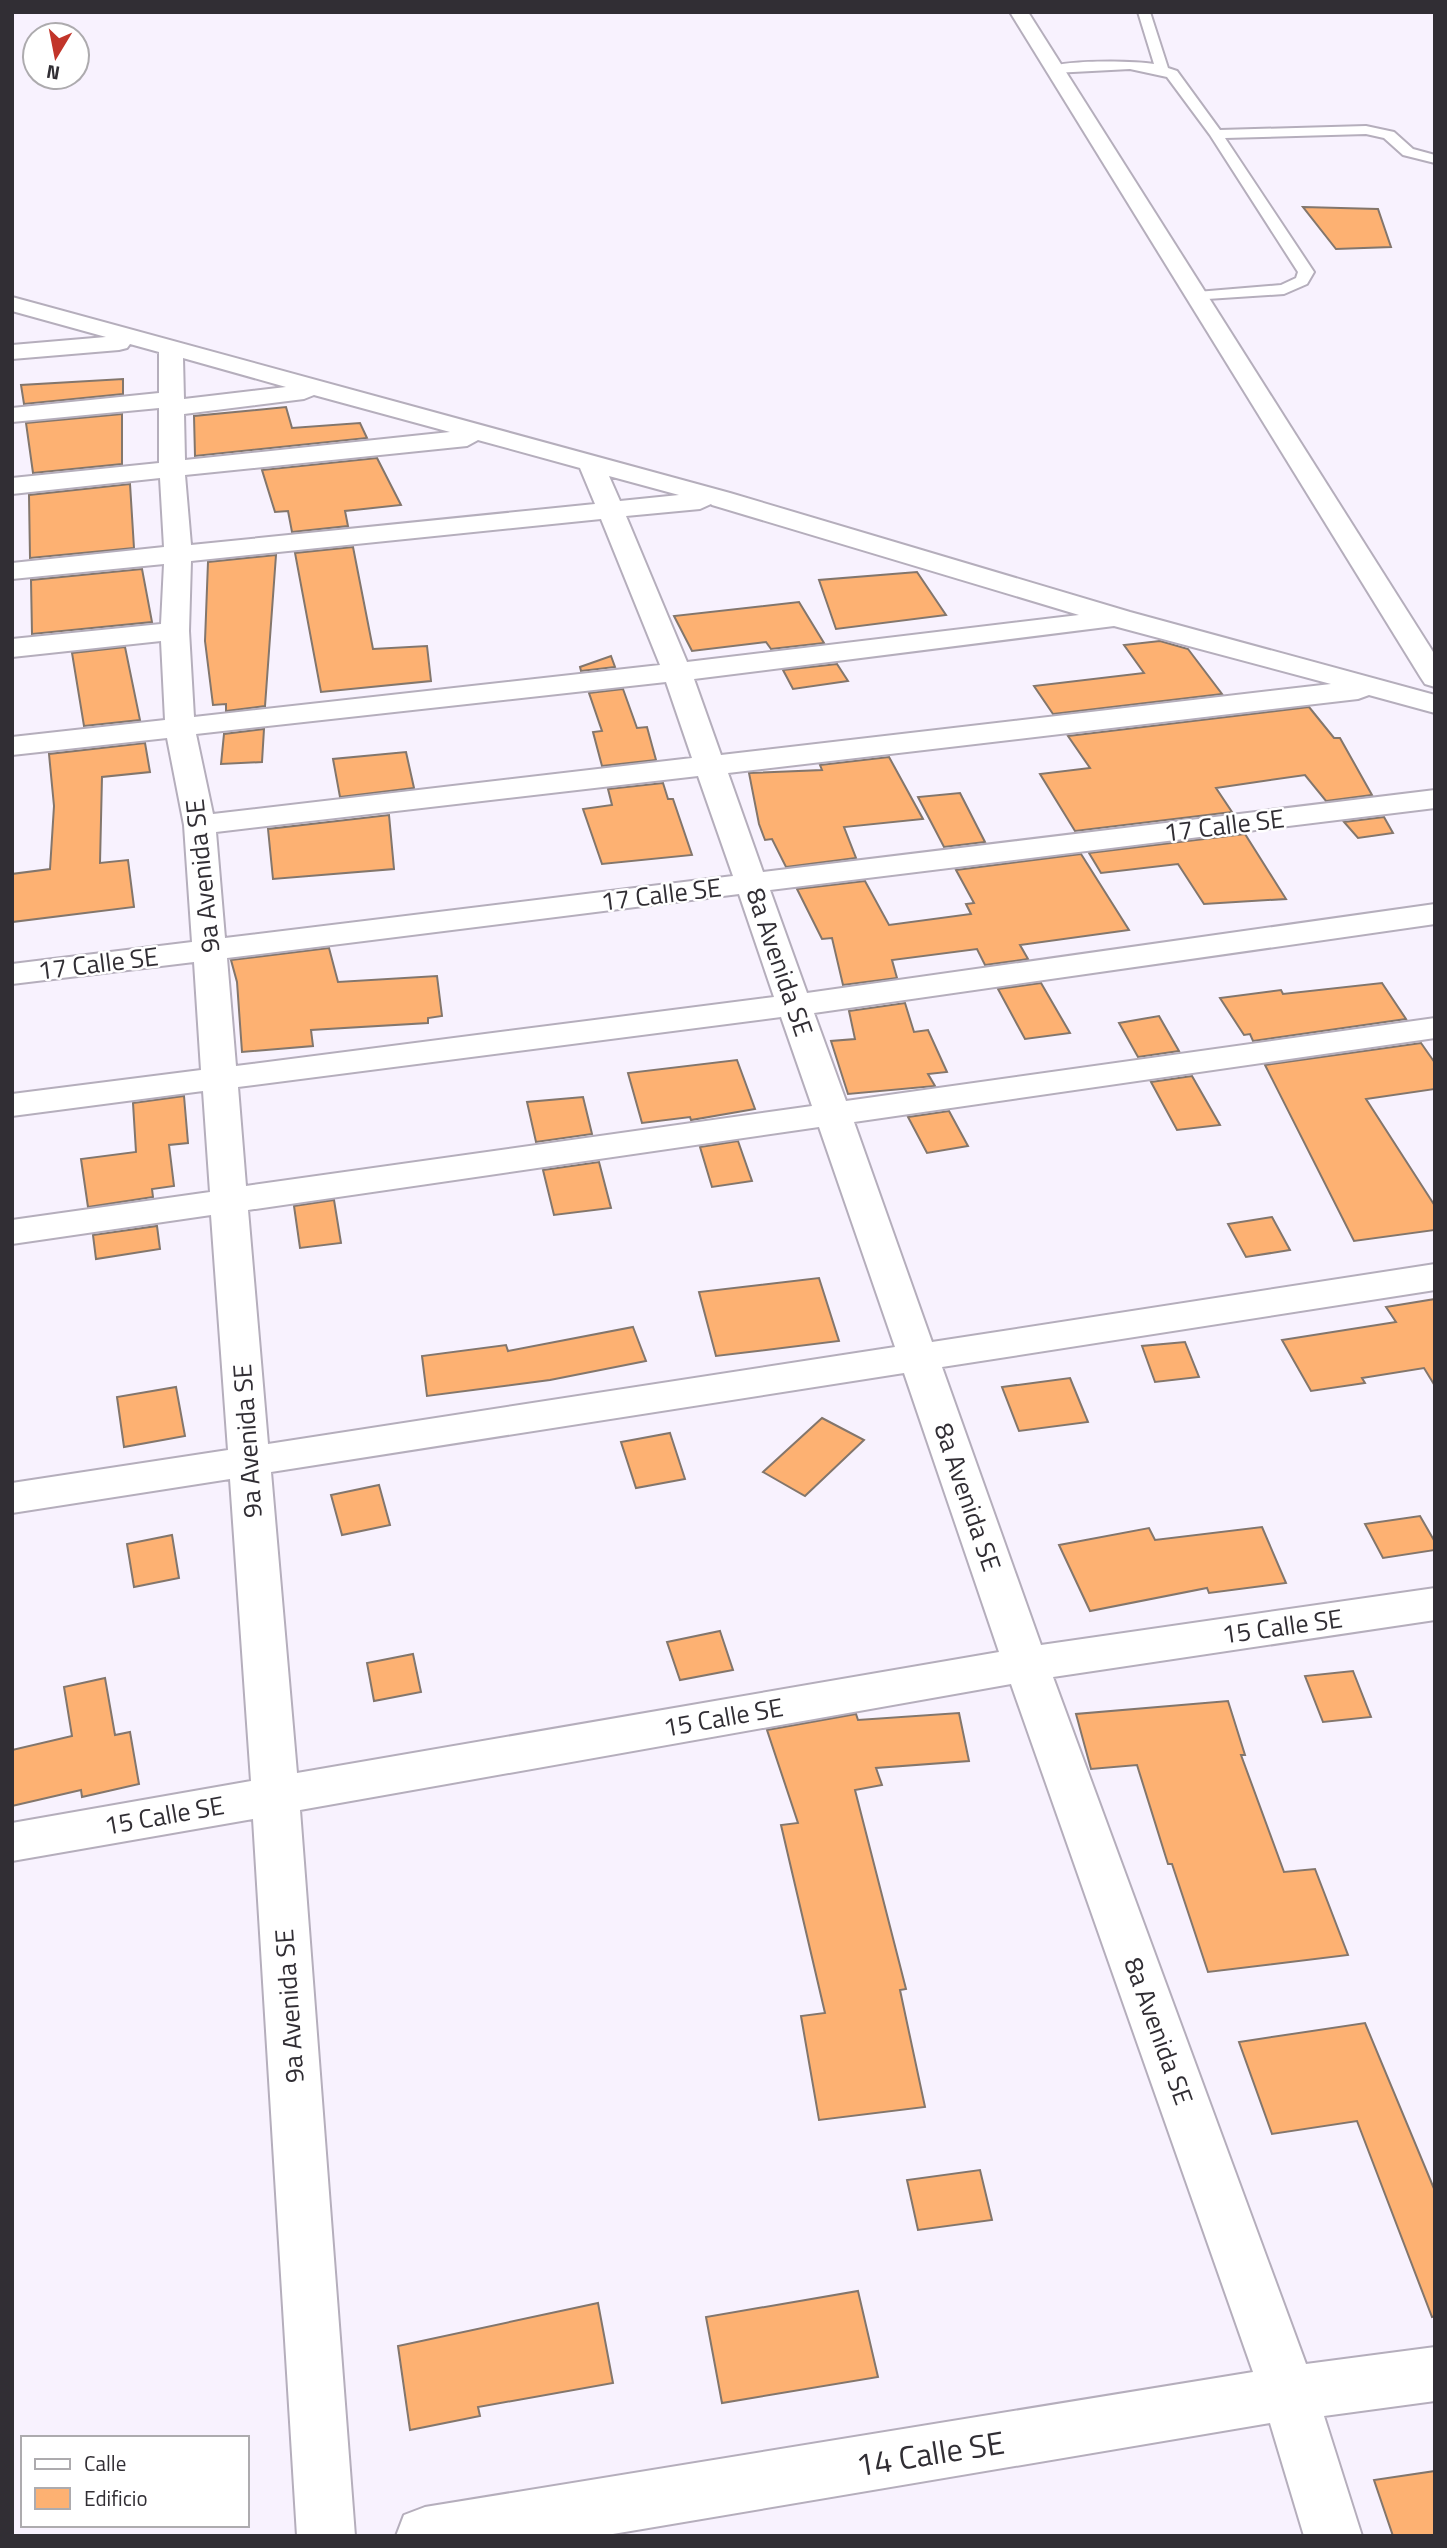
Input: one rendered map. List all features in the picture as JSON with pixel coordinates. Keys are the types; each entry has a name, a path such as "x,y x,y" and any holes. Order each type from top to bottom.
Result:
{"street":[{"path":"1019,12 1435,678"},
{"path":"12,304 721,499 1120,618 1435,704"},
{"path":"12,352 156,344"},
{"name":"9a Avenida SE","path":"156,344 172,403 172,469 178,554 175,631 180,727 200,825 275,1796 326,2536"},
{"path":"12,415 323,390"},
{"path":"12,486 490,436"},
{"name":"8a Avenida SE","path":"591,463 677,672 1026,1664 1289,2393 1333,2536"},
{"path":"12,571 721,499"},
{"path":"12,746 677,672 1120,618"},
{"path":"12,648 175,631"},
{"path":"200,825 1377,688"},
{"name":"17 Calle SE","path":"12,974 1435,799"},
{"path":"12,1105 795,1005 1435,914"},
{"path":"12,1232 1435,1028"},
{"path":"12,1498 1435,1277"},
{"name":"15 Calle SE","path":"12,1842 1026,1664 1435,1604"},
{"name":"14 Calle SE","path":"425,2536 1289,2393 1435,2374"}],"lane":[{"path":"1144,12 1162,69"},
{"path":"1054,69 1141,66 1162,69 1172,74 1216,134 1306,272 1302,281 1284,289 1197,297"},
{"path":"1216,134 1366,130 1389,135 1408,152 1435,159"}],"building":[{"path":"1303,207 1378,209 1391,247 1336,249"},
{"path":"123,379 123,394 24,404 21,385"},
{"path":"286,407 292,428 360,423 367,438 195,456 194,416"},
{"path":"122,414 122,464 33,473 26,423"},
{"path":"377,458 401,505 345,511 348,526 292,532 288,511 275,512 262,470"},
{"path":"130,484 134,548 30,558 29,495"},
{"path":"353,547 373,649 427,646 431,681 321,692 295,553"},
{"path":"276,555 265,706 226,711 226,704 213,705 205,641 208,562"},
{"path":"142,569 152,622 32,634 31,580"},
{"path":"917,572 946,615 836,629 819,580"},
{"path":"799,602 824,643 771,649 766,642 692,651 674,616"},
{"path":"1160,641 1188,649 1222,694 1053,714 1034,686 1144,673 1124,645"},
{"path":"125,647 140,720 84,726 72,653"},
{"path":"611,656 615,667 581,671 580,667"},
{"path":"837,664 848,681 793,689 783,670"},
{"path":"623,689 637,728 647,727 656,760 602,766 593,732 602,731 589,693"},
{"path":"1309,707 1334,738 1340,738 1372,795 1326,801 1305,775 1216,788 1232,812 1075,831 1040,774 1090,768 1068,736"},
{"path":"264,729 262,762 221,764 224,734"},
{"path":"145,743 150,772 102,777 100,863 128,860 134,907 12,922 12,874 50,869 54,806 49,754"},
{"path":"406,752 414,788 340,797 333,759"},
{"path":"889,757 923,819 844,827 856,858 786,867 772,839 765,840 759,824 749,773 822,770 820,765"},
{"path":"663,783 668,799 673,799 692,855 602,864 583,809 612,805 608,789"},
{"path":"960,793 985,842 944,847 918,797"},
{"path":"389,815 394,869 273,879 268,829"},
{"path":"1384,817 1393,833 1358,838 1344,822"},
{"path":"1245,834 1286,899 1204,904 1178,864 1101,873 1089,853"},
{"path":"1081,854 1129,930 1020,945 1028,959 985,965 977,949 892,960 897,978 843,985 832,938 822,939 797,889 865,881 889,925 971,914 966,904 974,903 956,870"},
{"path":"329,948 338,982 437,976 442,1016 428,1018 428,1023 311,1030 313,1046 242,1052 237,982 231,960"},
{"path":"1041,983 1070,1033 1025,1039 998,989"},
{"path":"1382,983 1406,1019 1253,1041 1250,1034 1244,1035 1220,998 1281,990 1283,994"},
{"path":"905,1003 914,1032 928,1030 947,1072 928,1074 935,1086 848,1094 831,1041 855,1039 849,1011"},
{"path":"1159,1016 1179,1051 1138,1057 1119,1023"},
{"path":"1421,1043 1435,1063 1435,1089 1366,1099 1435,1206 1435,1230 1354,1241 1265,1065"},
{"path":"737,1060 755,1109 691,1120 690,1117 642,1123 628,1073"},
{"path":"1192,1076 1220,1125 1177,1130 1151,1082"},
{"path":"184,1096 188,1143 169,1145 174,1186 152,1189 153,1197 88,1207 81,1159 136,1152 133,1103"},
{"path":"583,1097 592,1134 536,1142 527,1102"},
{"path":"949,1111 968,1146 927,1153 908,1117"},
{"path":"738,1141 752,1181 712,1187 700,1147"},
{"path":"599,1162 611,1208 554,1215 543,1170"},
{"path":"334,1200 341,1243 300,1248 294,1206"},
{"path":"1272,1217 1290,1250 1246,1257 1228,1224"},
{"path":"157,1226 160,1249 96,1259 93,1235"},
{"path":"819,1278 839,1341 716,1356 699,1292"},
{"path":"1435,1299 1435,1386 1424,1368 1362,1378 1365,1383 1311,1391 1282,1340 1396,1322 1386,1307"},
{"path":"633,1327 646,1361 550,1380 427,1396 422,1356 506,1345 508,1351"},
{"path":"1185,1342 1199,1377 1155,1382 1142,1346"},
{"path":"1070,1378 1088,1422 1019,1431 1002,1387"},
{"path":"176,1387 185,1436 124,1447 117,1397"},
{"path":"822,1418 864,1440 805,1496 763,1472"},
{"path":"670,1433 685,1479 636,1488 621,1442"},
{"path":"379,1485 390,1525 342,1535 331,1495"},
{"path":"1420,1516 1435,1542 1435,1550 1383,1558 1365,1524"},
{"path":"1262,1527 1286,1583 1209,1593 1207,1588 1090,1611 1059,1545 1149,1528 1155,1540"},
{"path":"172,1535 179,1578 134,1587 127,1544"},
{"path":"720,1631 733,1670 680,1680 667,1642"},
{"path":"413,1654 421,1692 374,1701 367,1663"},
{"path":"1353,1671 1371,1717 1323,1722 1305,1676"},
{"path":"105,1678 115,1735 130,1732 139,1784 82,1797 81,1790 12,1806 12,1750 72,1736 64,1687"},
{"path":"1228,1701 1245,1755 1241,1755 1284,1872 1315,1869 1348,1955 1208,1972 1172,1864 1168,1864 1137,1765 1091,1769 1076,1714"},
{"path":"959,1713 969,1761 876,1768 882,1785 855,1790 906,1989 900,1990 925,2107 819,2120 801,2016 825,2013 781,1825 798,1823 767,1730 856,1714 858,1720"},
{"path":"1365,2023 1435,2191 1435,2316 1432,2317 1357,2121 1272,2134 1239,2042"},
{"path":"980,2170 992,2220 918,2230 907,2180"},
{"path":"858,2291 878,2377 722,2403 706,2317"},
{"path":"598,2303 613,2383 478,2407 480,2416 410,2430 398,2346"},
{"path":"1435,2471 1435,2536 1393,2536 1374,2480"}]}
